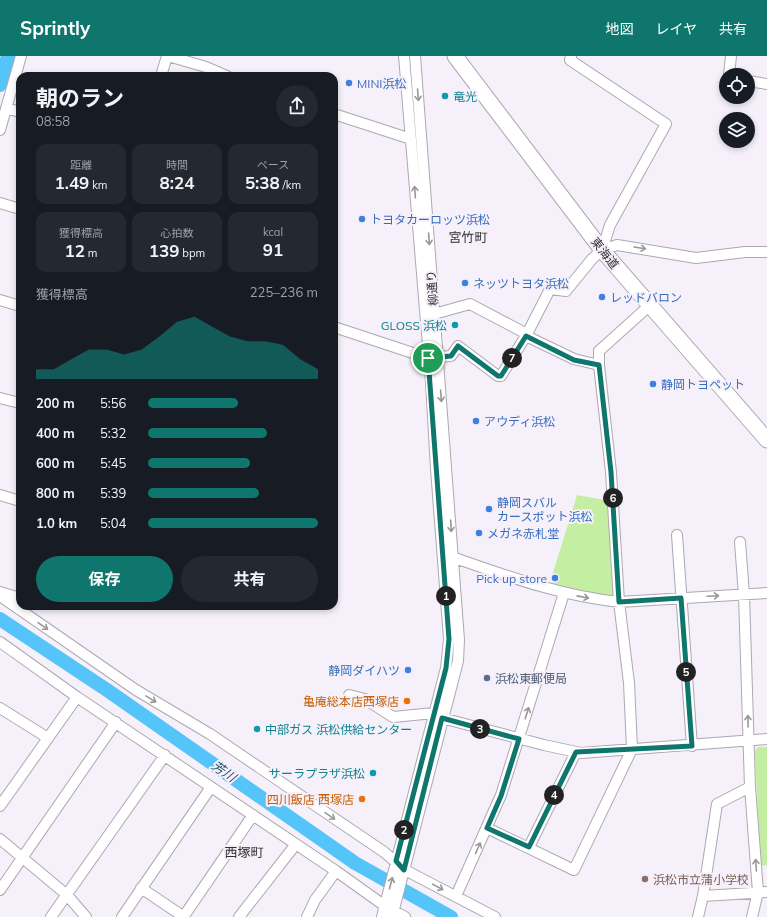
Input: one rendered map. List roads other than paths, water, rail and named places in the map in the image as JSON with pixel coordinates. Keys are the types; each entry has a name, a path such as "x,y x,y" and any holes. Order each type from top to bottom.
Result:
{"highway":[{"name":"東海道","path":"455,56 602,250 649,306 767,440"}],"street":[{"path":"16,72 21,56"},
{"path":"163,72 168,56 205,71"},
{"name":"柳通り","path":"404,56 452,557 459,646 458,661 438,716"},
{"name":"柳通り","path":"390,908 438,716 449,639 433,357 434,314 415,56"},
{"path":"571,56 570,60 666,124 610,225 602,250"},
{"path":"730,68 731,56"},
{"path":"0,130 16,73"},
{"path":"755,82 767,84"},
{"path":"6,108 16,111"},
{"path":"338,115 411,139"},
{"path":"0,203 16,207"},
{"path":"338,328 433,357 451,356 458,346 498,376 501,376 526,335 550,289 566,291 592,259 602,250 617,245 696,258 745,252 767,252"},
{"path":"0,300 16,305"},
{"path":"434,314 470,304 574,360 599,365"},
{"path":"487,828 574,870 632,749 629,683 619,602 611,472 599,365 599,351 649,306"},
{"path":"0,398 16,402"},
{"path":"0,495 16,500"},
{"path":"677,535 692,746"},
{"path":"740,542 744,594 750,787 762,892 752,917"},
{"path":"452,557 544,588 564,593 619,602 767,592"},
{"path":"0,592 16,597"},
{"path":"456,896 501,796 564,593"},
{"path":"0,596 16,604"},
{"path":"27,610 136,690 210,734 400,868 495,917"},
{"path":"0,643 77,697 405,917"},
{"path":"349,695 365,699 394,717 438,716 519,739 576,752 692,746 767,739"},
{"path":"0,806 77,697"},
{"path":"0,708 48,738"},
{"path":"0,890 116,722"},
{"path":"529,847 576,752"},
{"path":"51,917 165,755"},
{"path":"122,917 211,787"},
{"path":"698,917 703,896 717,804 750,787"},
{"path":"142,888 184,917 253,815"},
{"path":"0,839 67,895 86,917"},
{"path":"239,917 296,844"},
{"path":"307,917 315,900 336,871"},
{"path":"703,896 762,892"},
{"path":"382,917 390,908"}],"waterway":[{"path":"0,85 8,56"},
{"name":"芳川","path":"0,619 107,690 355,863 451,917"}],"place":[{"name":"MINI浜松","path":"349,83"},
{"name":"竜光","path":"445,96"},
{"name":"トヨタカーロッツ浜松","path":"362,219"},
{"name":"ネッツトヨタ浜松","path":"465,283"},
{"name":"レッドバロン","path":"602,297"},
{"name":"GLOSS 浜松","path":"455,325"},
{"name":"静岡トヨペット","path":"653,384"},
{"name":"アウディ浜松","path":"476,421"},
{"name":"静岡スバル カースポット浜松","path":"489,509"},
{"name":"メガネ赤札堂","path":"479,533"},
{"name":"Pick up store","path":"555,578"},
{"name":"静岡ダイハツ","path":"408,670"},
{"name":"浜松東郵便局","path":"487,678"},
{"name":"亀庵総本店西塚店","path":"407,701"},
{"name":"中部ガス 浜松供給センター","path":"257,729"},
{"name":"サーラプラザ浜松","path":"373,773"},
{"name":"四川飯店 西塚店","path":"362,799"},
{"name":"浜松市立蒲小学校","path":"645,879"}],"district":[{"name":"宮竹町","path":"468,237"},
{"name":"西塚町","path":"244,852"}]}
